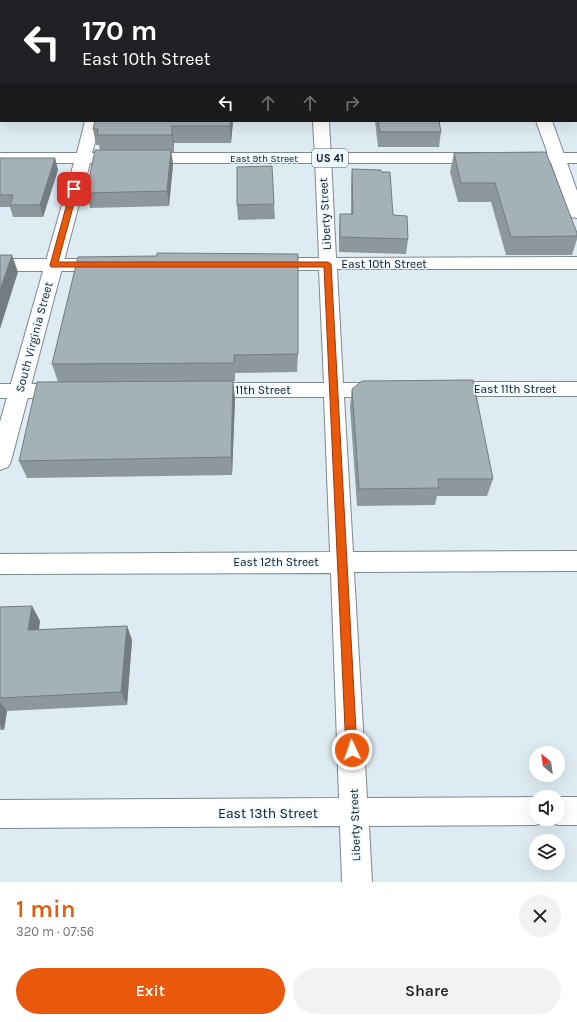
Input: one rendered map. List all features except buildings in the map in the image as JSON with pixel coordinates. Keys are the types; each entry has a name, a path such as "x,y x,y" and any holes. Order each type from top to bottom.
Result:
{"main road":[{"name":"South Virginia Street","path":"0,461 10,391 54,265 93,122"},
{"name":"Liberty Street","path":"321,122 323,158"},
{"path":"544,122 557,158"},
{"name":"East 9th Street","path":"0,158 577,158"}],"street":[{"name":"Liberty Street","path":"323,158 355,812 357,882"},
{"path":"557,158 577,213"},
{"name":"East 10th Street","path":"249,264 577,263"},
{"path":"0,265 116,265"},
{"name":"East 11th Street","path":"428,390 577,389"},
{"name":"11th Street","path":"184,390 334,390"},
{"path":"334,390 397,390"},
{"path":"10,391 82,391"},
{"name":"East 12th Street","path":"0,564 577,561"},
{"name":"East 13th Street","path":"0,814 529,811"},
{"path":"565,811 577,811"}],"route":[{"path":"74,189 54,265 328,264 352,750"}]}
